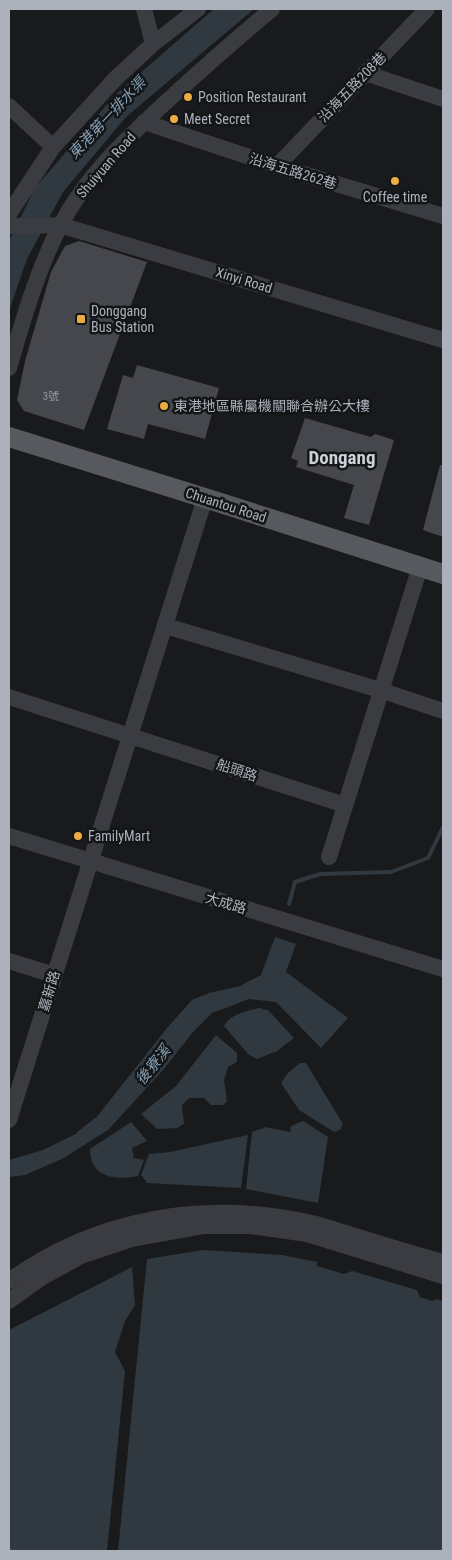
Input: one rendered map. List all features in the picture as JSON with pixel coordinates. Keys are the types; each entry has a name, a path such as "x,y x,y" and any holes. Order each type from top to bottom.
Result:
{"main road":[{"name":"Chuantou Road","path":"9,437 443,574"}],"street":[{"path":"144,9 153,44"},
{"path":"10,222 53,147 116,78 153,44 198,9"},
{"name":"Shuiyuan Road","path":"9,368 52,225 78,197 114,152 144,122 272,9"},
{"name":"沿海五路208巷","path":"277,166 427,9"},
{"path":"365,73 443,99"},
{"path":"9,106 53,147"},
{"name":"沿海五路262巷","path":"144,122 277,166 443,216"},
{"name":"Xinyi Road","path":"10,222 52,225 443,340"},
{"path":"90,861 206,498"},
{"path":"329,857 420,567"},
{"path":"166,626 380,690 443,712"},
{"name":"船頭路","path":"9,697 345,805"},
{"name":"大成路","path":"9,836 443,969"},
{"name":"嘉新路","path":"9,1120 16,1075 54,975 90,861"},
{"path":"9,961 54,975"},
{"path":"9,1281 31,1265 75,1242 126,1224 202,1212 257,1214 312,1223 443,1262"},
{"path":"9,1301 41,1278 81,1256 132,1239 204,1226 250,1226 307,1234 443,1276"}],"water":[{"name":"東港第一排水渠","path":"214,9 254,9 126,117 63,192 27,259 9,311 9,241 35,188 115,95"},
{"path":"275,937 296,944 286,972 348,1018 321,1048 276,1002 249,999 212,1013 193,1032 163,1070 108,1130 62,1159 25,1175 9,1177 9,1160 43,1150 88,1128 167,1028 192,1000 209,993 240,986 261,975"},
{"path":"259,1008 268,1010 294,1038 277,1051 257,1059 248,1054 224,1026 235,1016"},
{"path":"216,1035 237,1053 237,1062 228,1067 224,1080 227,1101 223,1105 211,1105 204,1098 189,1098 182,1105 184,1124 177,1128 157,1129 141,1114 176,1086"},
{"path":"300,1063 306,1063 343,1124 340,1130 334,1132 299,1110 281,1083 288,1073"},
{"path":"303,1121 328,1137 318,1203 246,1189 252,1132 266,1127 290,1132 291,1126"},
{"path":"131,1122 147,1141 132,1148 134,1158 144,1160 138,1176 121,1178 105,1175 94,1166 90,1149"},
{"path":"248,1135 241,1188 147,1183 141,1175 149,1154 170,1152"},
{"path":"203,1250 282,1255 317,1262 317,1266 344,1274 352,1271 417,1290 420,1297 433,1301 435,1299 443,1301 443,1551 118,1551 147,1259"},
{"path":"132,1267 135,1305 125,1321 115,1352 125,1371 107,1551 9,1551 9,1330"}],"building":[{"name":"Donggang Bus Station","path":"79,241 147,262 84,430 24,411 17,400 25,361 51,272 65,246"},
{"name":"東港地區縣屬機關聯合辦公大樓","path":"137,365 219,388 205,439 148,424 144,439 107,429 123,375 133,378"},
{"path":"305,418 371,437 375,434 394,440 369,525 344,518 354,485 296,467 298,461 291,458"},
{"path":"440,465 443,465 443,537 423,530"}],"waterway":[{"name":"後寮溪","path":"289,904 295,882 320,874 391,872 428,858 443,827"},
{"name":"後寮溪","path":"79,1133 97,1119"}],"place":[{"name":"Position Restaurant","path":"188,97"},
{"name":"Meet Secret","path":"174,119"},
{"name":"Coffee time","path":"395,181"},
{"name":"Donggang Bus Station","path":"81,319"},
{"name":"東港地區縣屬機關聯合辦公大樓","path":"164,406"},
{"name":"FamilyMart","path":"78,836"}],"district":[{"name":"Dongang","path":"342,457"}]}
